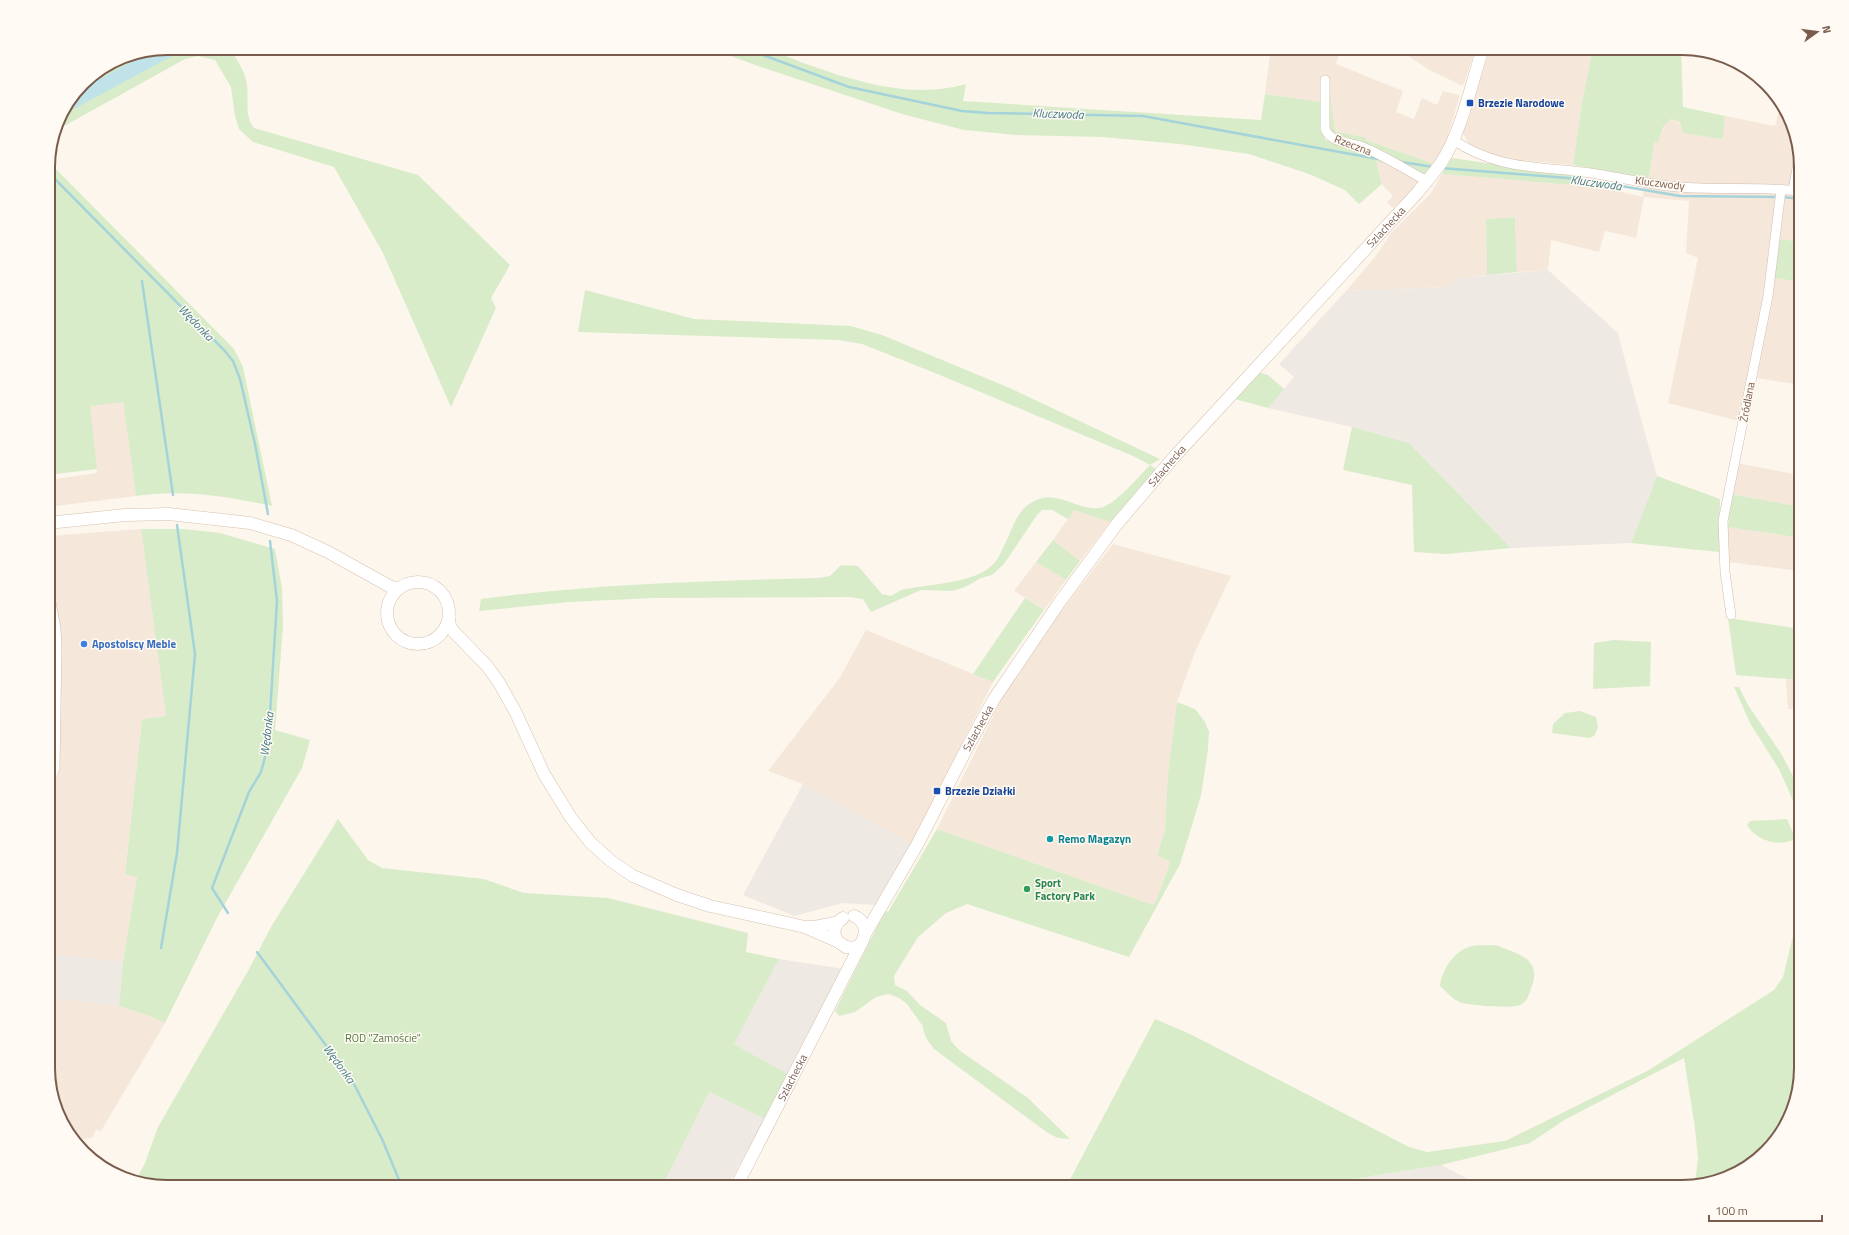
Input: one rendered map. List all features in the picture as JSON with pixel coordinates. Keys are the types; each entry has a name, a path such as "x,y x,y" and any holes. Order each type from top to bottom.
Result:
{"street":[{"name":"Szlachecka","path":"740,1180 879,909 917,845 991,705 1017,663 1117,524 1175,456 1429,179 1441,162 1453,140 1481,55"},
{"name":"Rzeczna","path":"1325,80 1325,129 1328,135 1335,139 1363,147 1429,179"},
{"name":"Kluczwody","path":"1453,140 1469,151 1490,160 1523,166 1583,172 1676,187 1794,191"},
{"name":"Źródlana","path":"1731,616 1724,572 1723,521 1768,296 1781,191"},
{"path":"55,522 125,515 169,514 250,523 291,535 328,552 391,587 400,588"},
{"path":"369,575 377,587 388,598 388,622 395,634 400,638 416,644 449,638 466,646"},
{"path":"389,603 396,592 406,585 419,582 436,588 447,602 450,626 466,646 487,666 505,691 544,774 571,818 590,842 611,861 633,876 677,895 710,906 804,927 854,948 863,940 864,924 854,916"},
{"path":"432,641 445,630 449,619"},
{"path":"55,623 57,648 55,768"},
{"path":"848,968 847,955 834,933 838,922 843,917 867,914 879,909"},
{"path":"804,927 814,927 838,922"}],"shaded area":[{"path":"1270,55 1339,55 1336,64 1403,91 1396,112 1414,119 1422,98 1437,105 1443,91 1460,95 1446,142 1435,164 1366,140 1366,138 1335,131 1322,102 1265,94"},
{"path":"1407,55 1474,55 1463,86 1429,70"},
{"path":"1488,55 1592,55 1582,102 1573,165 1494,158 1473,150 1463,134"},
{"path":"1779,111 1790,138 1793,153 1794,241 1771,238 1761,309 1739,421 1668,403 1698,258 1686,253 1689,201 1644,197 1636,238 1605,231 1599,252 1551,240 1548,270 1517,272 1515,217 1486,219 1487,275 1457,278 1447,287 1346,291 1375,257 1392,232 1431,193 1442,174 1608,189 1643,197 1645,178 1649,178 1654,143 1658,142 1663,127 1671,119 1723,139 1725,116 1775,126"},
{"path":"1376,161 1390,165 1423,181 1393,208 1387,202 1393,196 1382,184"},
{"path":"1548,270 1618,333 1657,476 1631,543 1511,548 1409,443 1352,427 1268,408 1294,377 1279,364 1346,291 1447,287 1457,278"},
{"path":"1774,278 1794,281 1794,384 1757,378"},
{"path":"123,401 136,496 55,506 55,479 97,473 89,405"},
{"path":"1736,463 1794,474 1794,506 1731,494"},
{"path":"1074,510 1110,522 1080,561 1053,540"},
{"path":"1728,527 1794,537 1794,570 1728,562"},
{"path":"141,529 166,716 142,719 125,873 137,877 123,962 55,955 55,777 58,776 61,631 55,605 55,535"},
{"path":"1113,544 1231,576 1195,652 1177,702 1168,773 1165,830 1157,855 1170,862 1157,899 1153,905 937,829 1006,690 1063,609"},
{"path":"1036,562 1066,580 1044,610 1014,591"},
{"path":"866,630 993,682 911,844 803,784 768,771 839,679"},
{"path":"1786,679 1794,680 1794,709 1788,709"},
{"path":"803,784 911,844 876,905 843,903 794,916 743,895"},
{"path":"55,955 123,962 119,1006 55,998"},
{"path":"779,959 844,969 788,1074 734,1044"},
{"path":"55,998 119,1006 165,1023 101,1131 96,1130 92,1138 81,1139 74,1130 61,1104 57,1089 55,1075"},
{"path":"709,1092 765,1119 731,1180 665,1180"},
{"path":"1441,1165 1470,1180 1346,1180"}],"green space":[{"path":"160,55 234,55 246,80 248,113 254,128 418,175 510,265 491,298 496,308 451,407 383,253 334,167 253,142 239,129 235,116 231,87 215,60 198,56 185,59 63,126 70,111 78,99 93,83 111,70 131,61"},
{"path":"728,55 783,55 828,72 887,87 926,90 966,84 963,101 1261,120 1265,94 1322,102 1325,140 1369,153 1390,165 1376,161 1382,184 1359,204 1345,190 1309,174 1249,154 1180,144 1102,137 1016,135 964,130 902,114"},
{"path":"1592,55 1681,55 1683,107 1725,116 1723,139 1683,133 1680,122 1671,119 1663,127 1658,142 1654,143 1649,178 1573,165 1582,102"},
{"path":"1328,79 1335,131 1367,138 1366,140 1435,164 1425,176 1333,135 1328,125"},
{"path":"1452,158 1573,176 1572,185 1442,174"},
{"path":"55,168 234,349 243,367 272,506 237,499 188,493 136,496 123,402 90,406 97,469 55,474"},
{"path":"1515,217 1517,272 1487,275 1486,219"},
{"path":"1780,239 1794,241 1794,281 1774,278"},
{"path":"585,290 694,319 851,326 882,335 1012,389 1160,459 1150,465 1133,456 862,344 839,340 578,332"},
{"path":"1260,373 1268,375 1284,389 1268,408 1235,399"},
{"path":"1352,427 1409,443 1511,548 1447,554 1414,552 1412,485 1343,470"},
{"path":"1150,465 1156,469 1110,522 1074,510 1068,519 1052,510 1042,510 1037,515 1004,564 992,575 981,578 965,587 952,591 921,590 871,612 863,599 850,597 653,598 569,602 479,611 481,599 607,587 692,582 819,578 830,576 841,565 858,566 882,594 891,596 901,590 961,580 983,572 997,559 1014,523 1020,513 1029,504 1039,499 1048,497 1066,500 1091,508 1099,508 1119,497"},
{"path":"1657,476 1720,499 1719,552 1631,543"},
{"path":"1731,494 1794,506 1794,537 1728,527"},
{"path":"141,529 184,529 220,533 275,549 282,588 283,626 275,730 310,740 302,768 218,916 165,1023 119,1006 123,962 137,877 125,874 142,719 166,716"},
{"path":"1053,540 1080,561 1066,580 1036,562"},
{"path":"1025,598 1044,610 993,682 973,674"},
{"path":"1728,618 1794,628 1794,679 1736,675"},
{"path":"1614,640 1651,642 1650,686 1593,689 1594,643"},
{"path":"1734,687 1739,687 1748,705 1782,755 1793,776 1794,803 1780,771 1750,723"},
{"path":"1177,702 1195,709 1205,722 1209,732 1201,796 1180,864 1129,957 967,904 946,913 918,937 894,976 895,985 907,991 920,1005 946,1023 951,1041 959,1050 1028,1098 1070,1139 1058,1138 1048,1133 934,1049 926,1038 922,1025 907,1004 899,998 889,994 876,997 855,1012 839,1016 835,1011 885,911 888,912 937,829 1153,905 1157,899 1170,862 1157,855 1165,830 1168,773"},
{"path":"1580,711 1596,717 1598,728 1594,736 1589,738 1552,733 1553,724 1565,713"},
{"name":"ROD \"Zamoście\"","path":"338,819 368,860 382,868 484,879 524,893 608,898 748,933 746,952 779,959 734,1044 788,1074 765,1119 709,1092 665,1180 168,1180 138,1176 145,1163 158,1127 248,971 271,927"},
{"path":"1787,819 1794,835 1793,840 1787,842 1780,843 1767,841 1756,835 1747,825 1750,821"},
{"path":"1794,932 1794,1068 1793,1082 1788,1104 1775,1130 1756,1152 1738,1165 1711,1176 1695,1179 1698,1158 1684,1058 1566,1119 1530,1143 1441,1165 1346,1180 1070,1180 1155,1019 1190,1034 1409,1147 1427,1152 1505,1141 1649,1070 1774,990 1783,977"},
{"path":"1479,945 1495,945 1519,954 1531,964 1534,970 1534,978 1528,996 1522,1004 1500,1007 1462,1003 1453,998 1440,986 1441,980 1449,963 1453,957 1463,949"}],"waterway":[{"path":"78,98 159,55"},
{"name":"Kluczwoda","path":"763,55 849,87 962,111 988,113 1143,116 1378,159"},
{"name":"Kluczwoda","path":"1401,162 1434,167"},
{"name":"Kluczwoda","path":"1441,168 1580,179 1680,196 1778,197"},
{"name":"Wędonka","path":"55,179 224,350 233,361 240,379 255,444 268,514"},
{"name":"Kluczwoda","path":"1783,197 1794,198"},
{"path":"142,281 173,495"},
{"path":"161,948 177,853 195,654 177,525"},
{"name":"Wędonka","path":"228,913 212,888 249,792 261,772 268,746 277,601 270,541"},
{"name":"Wędonka","path":"257,952 353,1082 382,1139 399,1180"}],"place":[{"name":"Brzezie Narodowe","path":"1470,103"},
{"name":"Apostolscy Meble","path":"84,644"},
{"name":"Brzezie Działki","path":"937,791"},
{"name":"Remo Magazyn","path":"1050,839"},
{"name":"Sport Factory Park","path":"1027,889"}]}
